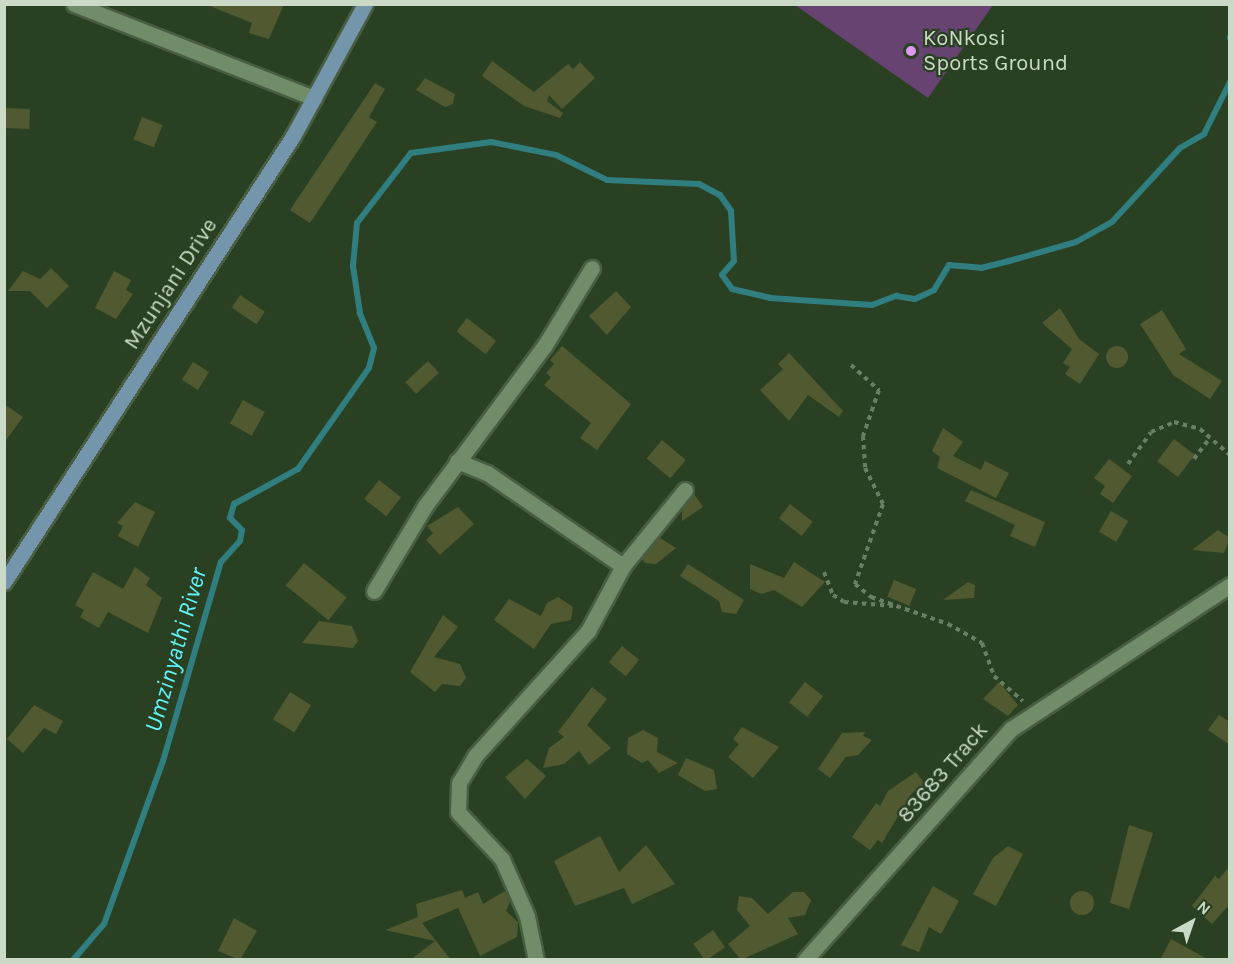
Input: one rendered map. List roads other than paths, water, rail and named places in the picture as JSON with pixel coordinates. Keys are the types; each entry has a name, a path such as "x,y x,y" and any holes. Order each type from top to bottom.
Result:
{"main road":[{"name":"Mzunjani Drive","path":"4,582 314,98 365,4"}],"street":[{"path":"74,4 314,98"},
{"path":"374,591 457,461 545,345 592,268"},
{"path":"457,461 487,473 622,566"},
{"path":"536,960 527,916 502,859 458,812 459,783 475,756 588,631 622,566 685,490"},
{"name":"83683 Track","path":"805,960 983,757 1033,713 1230,585"}],"waterway":[{"name":"Umzinyathi River","path":"73,960 104,924 163,761 221,562 240,541 242,530 230,518 234,504 298,469 369,368 374,348 360,313 353,266 357,223 411,153 491,142 556,155 607,180 699,184 720,195 731,211 734,261 722,275 732,289 770,298 872,305 896,296 915,299 934,290 949,265 981,268 1009,261 1076,242 1112,222 1180,148 1204,134 1230,82"}],"place":[{"name":"KoNkosi Sports Ground","path":"911,51"}]}
